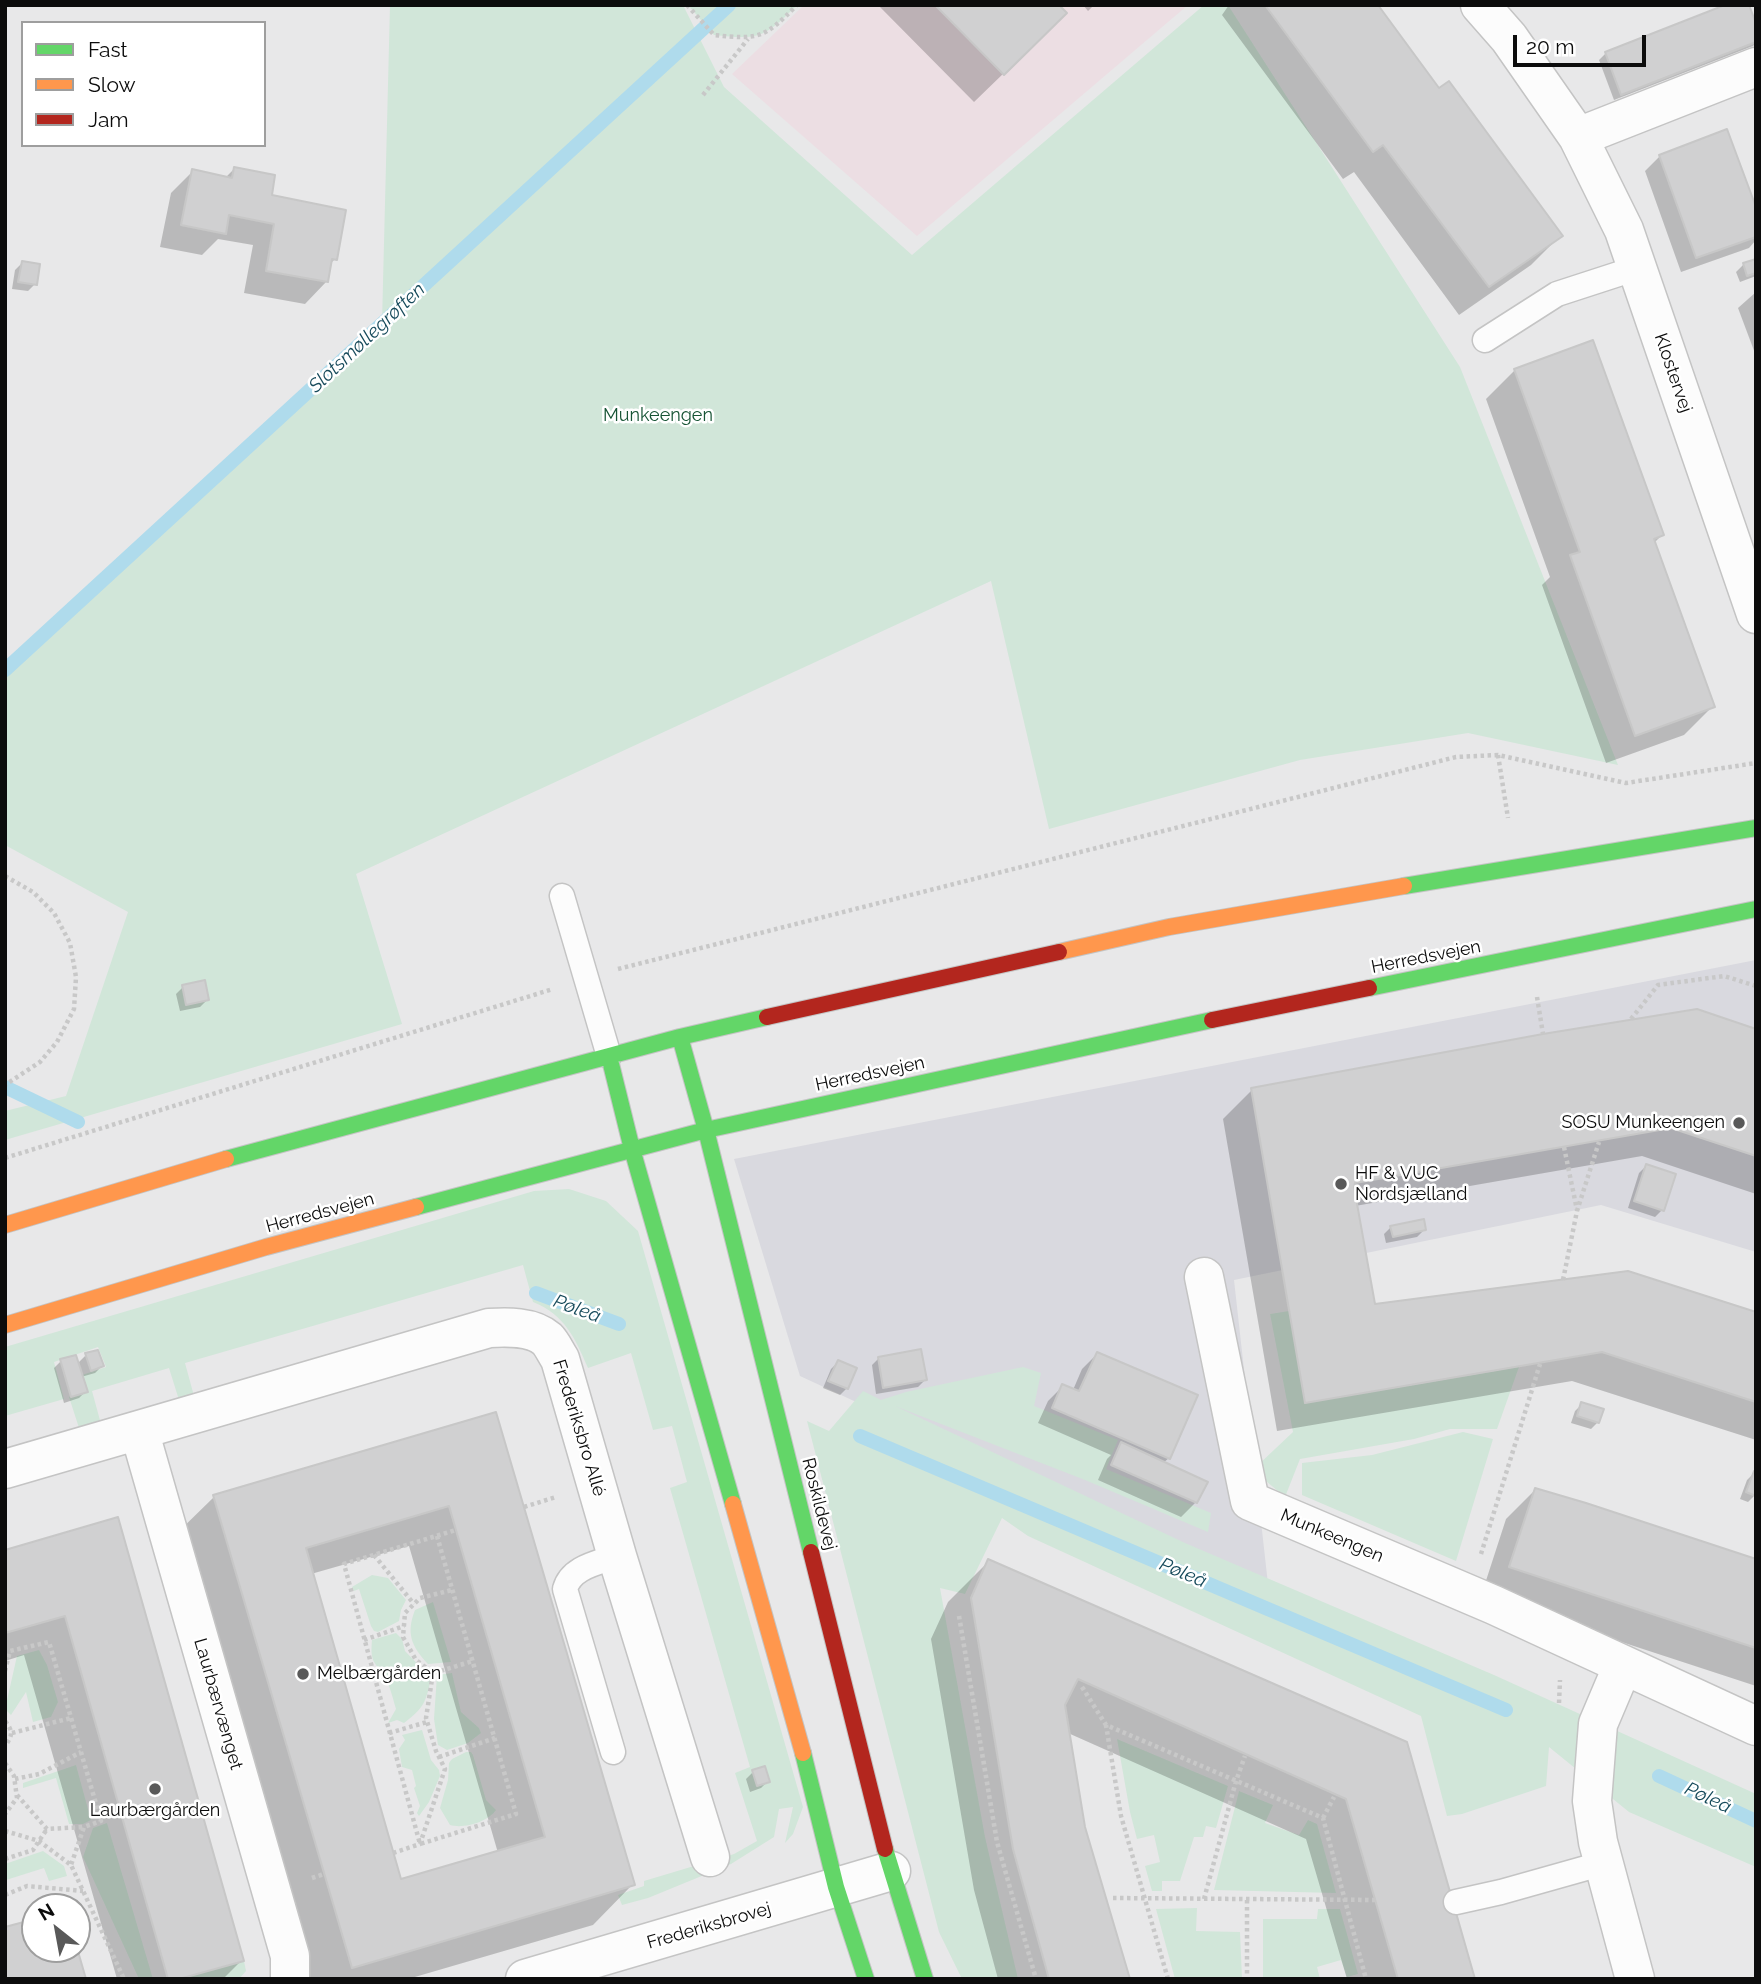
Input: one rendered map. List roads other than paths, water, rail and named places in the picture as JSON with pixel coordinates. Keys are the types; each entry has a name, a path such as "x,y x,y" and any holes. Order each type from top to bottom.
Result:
{"street":[{"name":"Klostervej","path":"1480,5 1509,38 1578,137 1624,230 1756,614"},
{"path":"1578,137 1756,66"},
{"path":"5,1225 205,1165 680,1037 1169,927 1557,859 1756,828"},
{"name":"Herredsvejen","path":"5,1325 266,1247 706,1130 1105,1042 1756,909"},
{"name":"Roskildevej","path":"680,1037 706,1130 891,1871 925,1979"},
{"path":"609,1056 632,1149 808,1769 836,1887 866,1979"},
{"name":"Munkeengen","path":"1204,1277 1250,1501 1468,1594 1756,1726"},
{"name":"Frederiksbro Allé","path":"5,1469 489,1328 510,1327 532,1331 547,1339 560,1359 617,1556 710,1857"},
{"name":"Laurbærvænget","path":"139,1430 290,1956 290,1979"},
{"path":"1623,1665 1598,1724 1592,1801 1595,1828 1635,1979"},
{"name":"Frederiksbrovej","path":"525,1979 891,1871"}],"lane":[{"path":"1485,340 1557,294 1637,268"},
{"path":"562,896 609,1056"},
{"path":"612,1752 565,1589 568,1578 579,1570 617,1556"},
{"path":"1456,1902 1604,1863"}],"waterway":[{"name":"Slotsmøllegrøften","path":"5,670 729,5"},
{"name":"Pøleå","path":"5,1087 78,1122"},
{"name":"Pøleå","path":"536,1293 619,1324"},
{"name":"Pøleå","path":"860,1436 1506,1710"},
{"name":"Pøleå","path":"1659,1776 1756,1821"}],"place":[{"name":"SOSU Munkeengen","path":"1739,1123"},
{"name":"HF & VUC Nordsjælland","path":"1341,1184"},
{"name":"Melbærgården","path":"303,1674"},
{"name":"Laurbærgården","path":"155,1789"}]}
